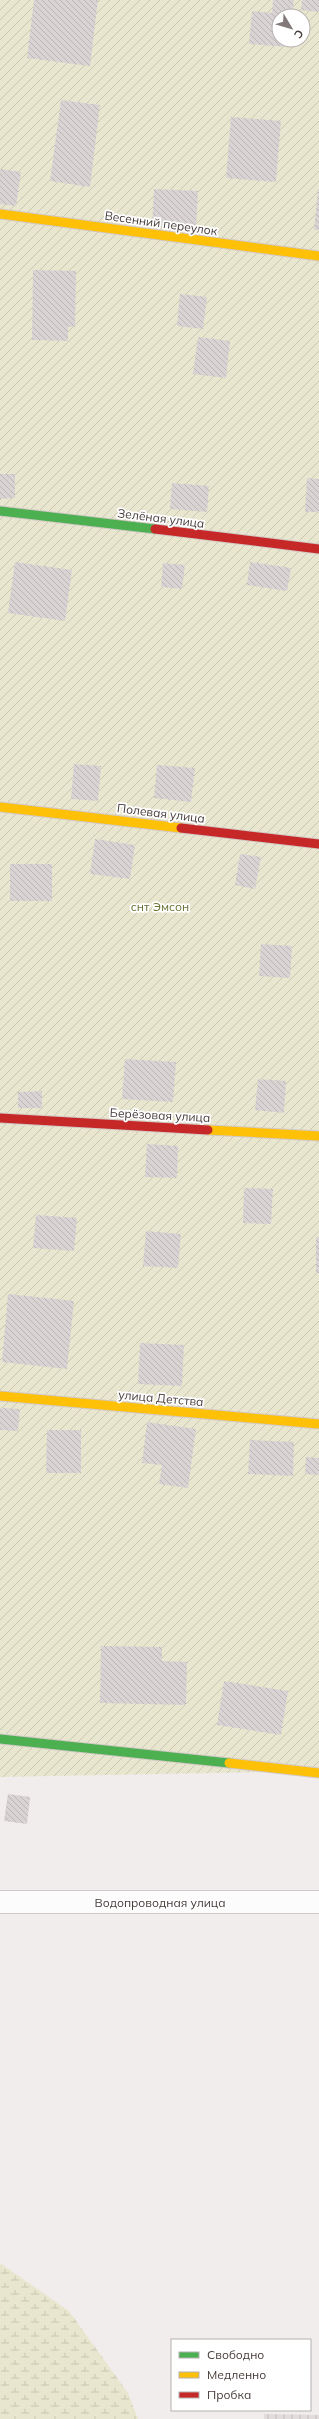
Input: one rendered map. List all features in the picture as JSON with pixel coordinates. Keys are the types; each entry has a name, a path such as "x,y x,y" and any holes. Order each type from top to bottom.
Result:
{"street":[{"name":"Весенний переулок","path":"0,214 319,256"},
{"name":"Зелёная улица","path":"0,511 319,549"},
{"name":"Полевая улица","path":"0,807 319,844"},
{"name":"Берёзовая улица","path":"0,1118 319,1136"},
{"name":"улица Детства","path":"0,1396 319,1424"},
{"path":"0,1739 319,1773"},
{"name":"Водопроводная улица","path":"0,1902 319,1902"}],"shaded area":[{"path":"264,2414 319,2415 319,2419 264,2419"}],"green space":[{"name":"снт Эмсон","path":"0,0 319,0 319,1771 0,1777"},
{"path":"0,2263 69,2311 128,2393 138,2419 0,2419"}],"building":[{"path":"34,0 98,0 90,66 27,58"},
{"path":"273,0 294,0 293,8 272,8"},
{"path":"302,0 319,0 319,12 311,11 311,8 301,8"},
{"path":"252,11 271,13 271,46 249,44"},
{"path":"61,100 100,105 90,187 50,181"},
{"path":"231,117 281,121 276,182 226,178"},
{"path":"0,169 21,172 16,206 0,204"},
{"path":"154,189 198,191 196,229 152,227"},
{"path":"318,189 319,230 314,230"},
{"path":"33,270 76,271 75,327 68,327 68,341 32,340"},
{"path":"180,294 207,297 203,329 177,326"},
{"path":"198,337 230,341 226,378 193,374"},
{"path":"0,474 15,474 15,498 0,499"},
{"path":"307,478 319,479 319,512 305,512"},
{"path":"172,483 209,486 207,512 170,509"},
{"path":"15,562 72,570 65,621 8,613"},
{"path":"250,562 291,568 287,591 247,585"},
{"path":"163,563 185,565 182,589 161,587"},
{"path":"74,764 101,766 98,801 71,799"},
{"path":"157,765 195,768 191,802 154,798"},
{"path":"95,839 135,845 130,879 90,874"},
{"path":"240,854 261,857 255,889 235,885"},
{"path":"10,864 52,864 52,901 10,901"},
{"path":"261,944 292,946 290,978 259,976"},
{"path":"125,1059 176,1062 173,1102 122,1099"},
{"path":"258,1079 286,1081 284,1113 255,1110"},
{"path":"42,1091 42,1108 18,1108 18,1092"},
{"path":"147,1144 178,1146 177,1178 145,1177"},
{"path":"244,1188 273,1189 271,1224 243,1223"},
{"path":"36,1215 77,1218 74,1251 33,1248"},
{"path":"146,1231 181,1234 178,1268 143,1266"},
{"path":"316,1237 319,1237 319,1273 316,1273"},
{"path":"8,1294 74,1301 67,1369 2,1362"},
{"path":"140,1343 184,1345 182,1386 138,1384"},
{"path":"0,1408 20,1409 18,1431 0,1430"},
{"path":"147,1422 196,1429 188,1488 159,1484 162,1465 142,1463"},
{"path":"47,1430 81,1430 81,1473 46,1473"},
{"path":"250,1440 294,1442 293,1476 248,1474"},
{"path":"306,1457 319,1458 319,1475 305,1474"},
{"path":"101,1646 162,1647 162,1661 187,1662 186,1705 100,1703"},
{"path":"224,1681 288,1691 281,1735 217,1725"},
{"path":"8,1794 30,1797 27,1824 4,1821"}],"traffic: fast":[{"path":"0,511 155,529"},
{"path":"0,1739 229,1763"}],"traffic: slow":[{"path":"0,214 319,256"},
{"path":"0,807 181,828"},
{"path":"208,1130 319,1136"},
{"path":"0,1396 319,1424"},
{"path":"229,1763 319,1773"}],"traffic: jam":[{"path":"155,529 319,549"},
{"path":"181,828 319,844"},
{"path":"0,1118 208,1130"}]}
